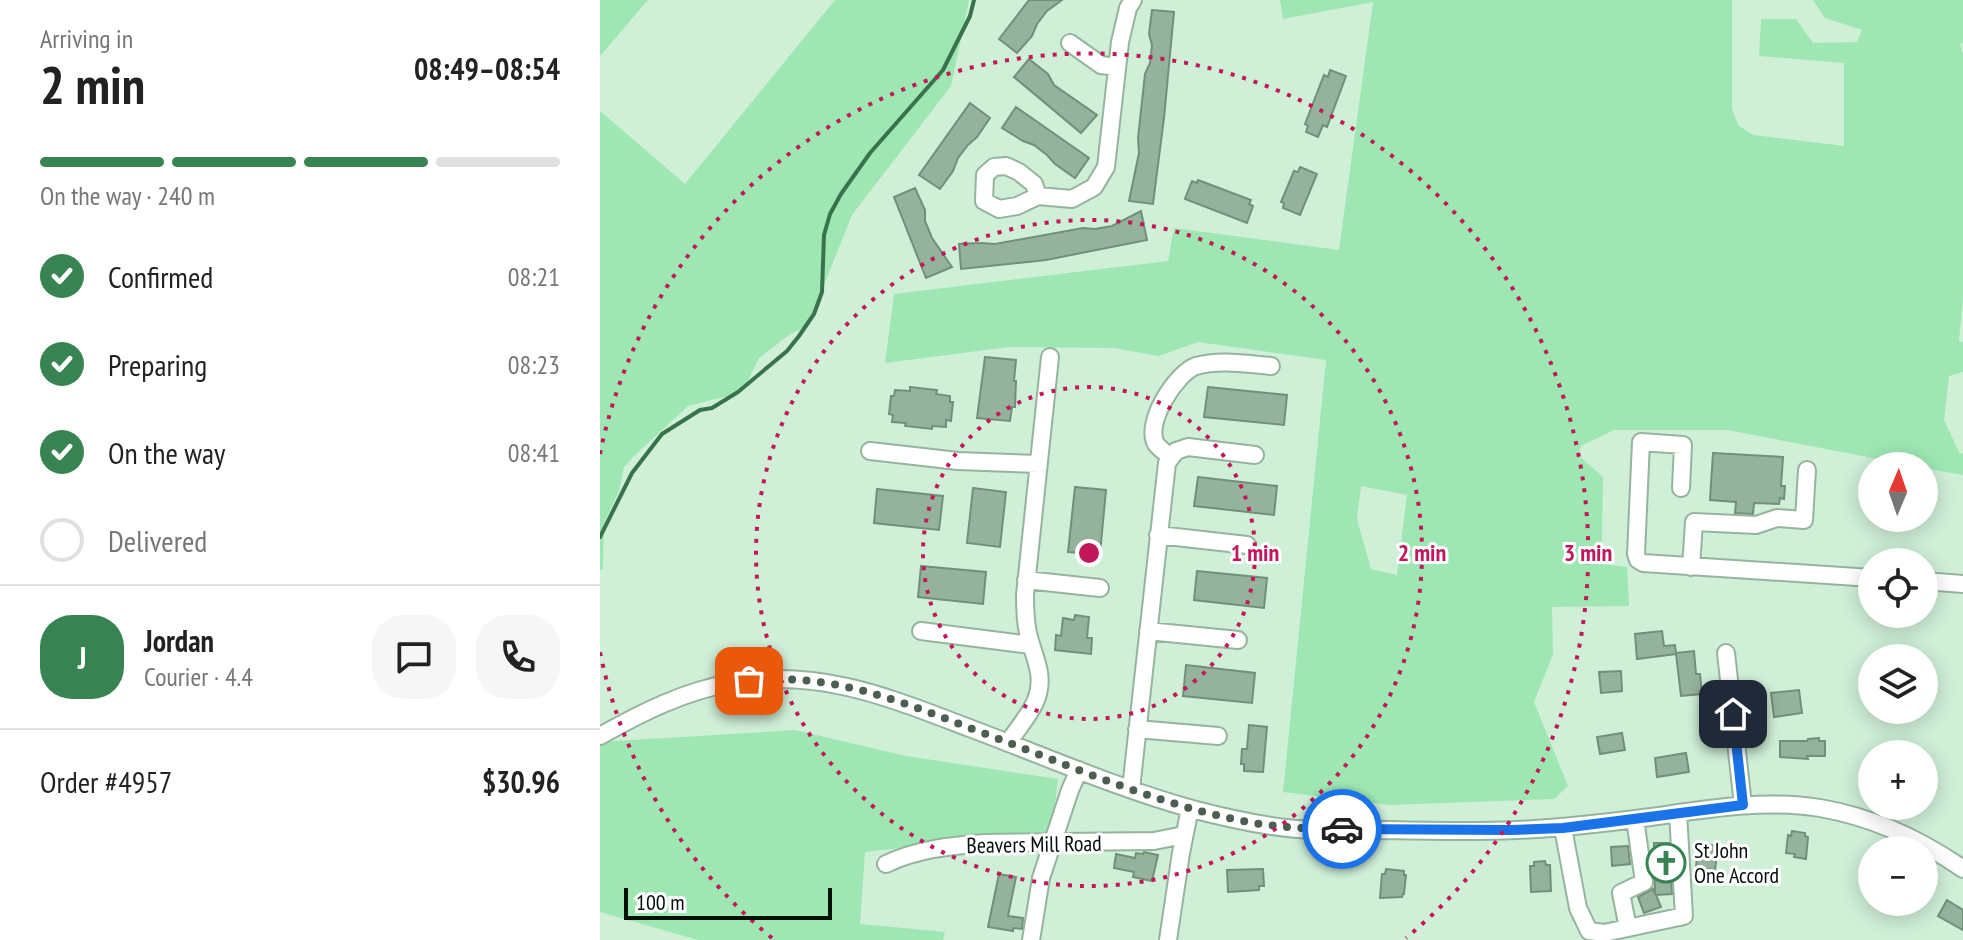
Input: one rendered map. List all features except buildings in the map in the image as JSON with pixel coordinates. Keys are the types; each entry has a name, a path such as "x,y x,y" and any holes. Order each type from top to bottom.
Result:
{"street":[{"path":"1038,196 1072,199 1094,187 1106,167 1120,42 1128,8 1133,0"},
{"path":"1070,43 1101,65 1117,67"},
{"path":"1008,743 1035,704 1041,678 1025,611 1050,357"},
{"path":"1170,457 1155,443 1153,427 1160,407 1192,367 1215,362 1271,366"},
{"path":"1681,488 1683,445 1641,442 1636,554 1643,563 1858,577"},
{"path":"1131,789 1167,463 1176,451 1188,447 1255,455"},
{"path":"870,451 958,461 1038,464"},
{"path":"1691,567 1694,522 1756,525 1777,518 1804,520 1807,470"},
{"path":"1158,535 1247,545"},
{"path":"1026,580 1100,588"},
{"path":"1938,582 1963,584"},
{"path":"921,631 1031,645"},
{"path":"1148,631 1238,640"},
{"path":"1726,653 1743,805"},
{"path":"600,736 654,708 707,688 768,679 829,682 909,705 1131,789 1235,819 1298,829 1455,831 1563,828 1743,805 1817,807 1899,831 1963,869"},
{"path":"1137,729 1218,736"},
{"path":"1031,940 1041,878 1079,770"},
{"path":"1168,940 1190,808"},
{"path":"1563,828 1578,908 1589,931 1604,933 1684,916 1678,813"},
{"path":"1628,928 1621,893 1644,882 1635,819"},
{"name":"Beavers Mill Road","path":"886,864 918,851 956,845 1154,841 1184,835"}],"green space":[{"path":"600,0 648,0 600,56"},
{"path":"835,0 969,0 951,86 852,215 807,327 790,334 759,358 746,385 736,394 688,406 624,467 619,491 604,523 603,569 600,570 600,111 685,184"},
{"path":"1280,0 1732,0 1732,109 1738,125 1753,135 1844,146 1844,63 1759,56 1761,19 1796,19 1813,43 1857,42 1862,30 1825,18 1813,0 1963,0 1963,43 1960,44 1963,54 1963,298 1959,341 1963,342 1963,372 1949,376 1944,420 1959,452 1963,454 1963,475 1938,471 1938,452 1858,452 1858,455 1728,430 1614,430 1581,446 1578,455 1603,477 1602,541 1584,562 1627,567 1629,606 1552,607 1553,654 1534,702 1568,786 1554,799 1391,805 1283,792 1326,360 1198,342 1159,356 1113,348 1009,347 885,363 894,294 1168,261 1174,228 1339,250 1373,2 1283,19","holes":["1361,486 1407,495 1397,575 1371,569 1357,519"]},
{"path":"795,730 906,756 1058,779 1051,837 988,838 865,852 860,924 945,932 943,940 698,940 600,912 600,742"}],"waterway":[{"path":"600,537 632,473 662,434 700,410 712,408 738,392 787,351 799,336 814,314 822,292 824,235 830,214 870,153 943,70 970,16 974,0"}],"way so far":[{"path":"749,681 798,679 860,689 1110,782 1190,808 1280,827 1342,829"}],"place":[{"name":"St John One Accord","path":"1666,863"}],"route":[{"path":"1342,829 1563,828 1743,805 1733,714"}]}
